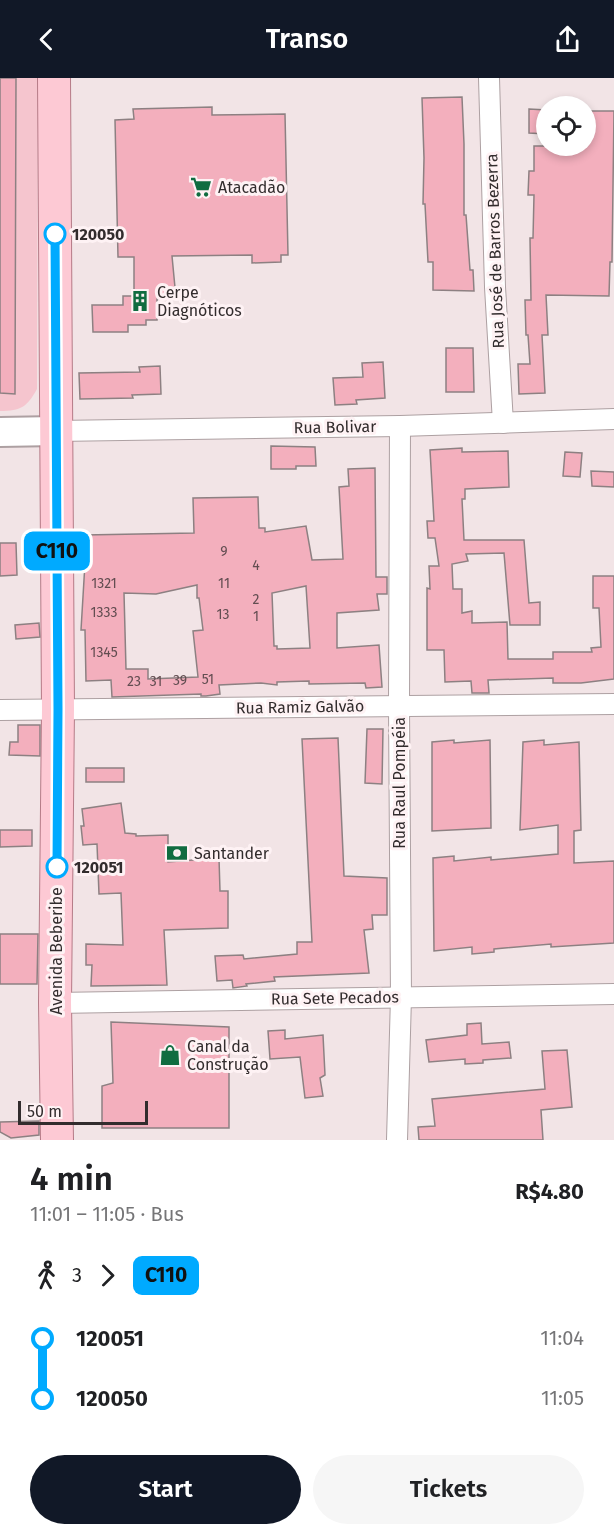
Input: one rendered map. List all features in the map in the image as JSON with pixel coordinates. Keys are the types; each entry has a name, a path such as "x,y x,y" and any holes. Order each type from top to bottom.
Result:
{"main road":[{"name":"Avenida Beberibe","path":"54,78 58,709 55,1003 57,1140"}],"street":[{"name":"Rua José de Barros Bezerra","path":"489,78 495,287 502,423"},
{"name":"Rua Bolivar","path":"56,431 400,426 614,419"},
{"name":"Rua Raul Pompéia","path":"397,1140 401,997 400,426"},
{"path":"0,432 56,431"},
{"name":"Rua Ramiz Galvão","path":"0,710 614,704"},
{"name":"Rua Sete Pecados","path":"55,1003 614,994"}],"shaded area":[{"path":"0,78 38,78 37,389 23,407 0,411"}],"building":[{"path":"0,78 16,78 15,394 0,393"},
{"path":"462,97 464,215 466,215 474,291 433,290 433,262 428,262 425,204 423,204 422,98"},
{"name":"Atacadão","path":"212,107 212,115 285,114 288,255 281,255 281,262 252,263 252,255 172,256 176,298 157,299 157,320 146,320 146,325 128,325 128,332 93,332 92,305 123,305 123,296 134,296 134,257 118,257 115,120 134,119 133,109"},
{"path":"529,109 536,109 536,133 529,133"},
{"path":"596,111 614,111 612,262 610,262 609,296 546,295 548,335 542,335 545,393 519,394 518,364 530,364 525,300 531,300 530,238 533,238 534,195 528,195 529,171 534,171 534,146 536,146 536,156 596,156"},
{"path":"446,348 473,348 474,392 446,392"},
{"path":"383,362 385,398 356,400 357,404 335,405 333,378 363,377 362,363"},
{"path":"160,366 161,394 132,395 133,398 80,399 79,373 140,372 139,367"},
{"path":"271,446 315,447 316,466 271,469"},
{"path":"462,448 462,452 508,451 509,487 465,489 465,499 462,499 464,540 524,540 529,603 540,602 540,625 510,625 504,553 466,554 468,561 452,564 453,589 462,589 462,613 472,611 472,623 507,622 508,659 553,659 553,652 592,652 591,648 601,647 599,608 593,608 593,576 614,576 614,679 581,683 553,683 553,678 488,680 489,693 472,693 471,681 445,682 444,650 427,650 429,566 439,566 435,538 428,538 427,521 434,521 430,450"},
{"path":"565,452 582,453 580,477 563,476"},
{"path":"375,468 376,577 387,577 387,594 377,594 379,610 337,613 337,648 379,645 382,687 366,688 365,683 277,682 277,685 261,683 219,685 220,694 206,696 201,696 201,694 112,697 111,680 86,681 85,630 81,630 85,563 84,535 194,533 193,498 258,497 259,528 265,528 265,532 306,526 312,560 343,559 339,487 349,486 348,469","holes":["197,585 203,630 193,631 198,677 148,679 148,669 126,669 124,593 156,594","306,586 310,648 277,649 277,646 274,646 272,593"]},
{"path":"591,471 614,472 614,487 592,486"},
{"path":"0,543 16,543 17,575 0,576"},
{"path":"39,623 40,637 16,639 15,625"},
{"path":"18,725 40,725 40,756 9,755 10,742 18,742"},
{"path":"367,729 383,729 382,784 365,783"},
{"path":"338,738 344,876 387,878 387,915 372,915 373,929 364,930 369,973 274,977 275,981 246,984 247,986 233,988 232,980 217,981 215,956 243,955 244,959 297,954 297,942 312,942 302,739"},
{"path":"454,740 454,743 490,740 491,828 432,831 432,742"},
{"path":"544,740 544,745 579,742 581,830 574,831 574,863 614,861 614,943 551,947 551,944 494,949 494,952 472,954 472,947 434,951 433,858 454,856 454,861 491,857 491,860 558,854 558,825 520,830 523,742"},
{"path":"86,768 124,768 124,782 86,782"},
{"path":"121,803 125,833 136,834 136,836 168,835 168,862 219,858 220,891 228,891 228,928 164,930 167,985 91,986 92,965 86,965 86,944 123,945 121,893 99,894 97,844 83,845 82,809"},
{"path":"0,830 32,830 32,846 0,847"},
{"path":"0,934 38,934 37,984 0,984"},
{"name":"Canal da Construção","path":"111,1022 229,1027 229,1128 102,1128 102,1086 113,1083"},
{"path":"481,1023 482,1044 509,1042 511,1058 465,1064 465,1059 429,1062 426,1040 467,1035 467,1024"},
{"path":"285,1030 285,1039 323,1035 325,1075 320,1078 323,1096 305,1098 300,1057 270,1059 268,1031"},
{"path":"567,1050 572,1107 541,1110 543,1140 419,1140 418,1127 435,1126 432,1099 545,1089 542,1051"},
{"path":"39,1121 39,1135 11,1138 0,1132 0,1122"}],"bus line":[{"name":"C110","path":"55,234 57,867"}],"place":[{"name":"Atacadão","path":"201,187"},
{"name":"120050","path":"55,234"},
{"name":"Cerpe Diagnóticos","path":"140,301"},
{"name":"Santander","path":"177,853"},
{"name":"120051","path":"57,867"},
{"name":"Canal da Construção","path":"170,1055"}]}
